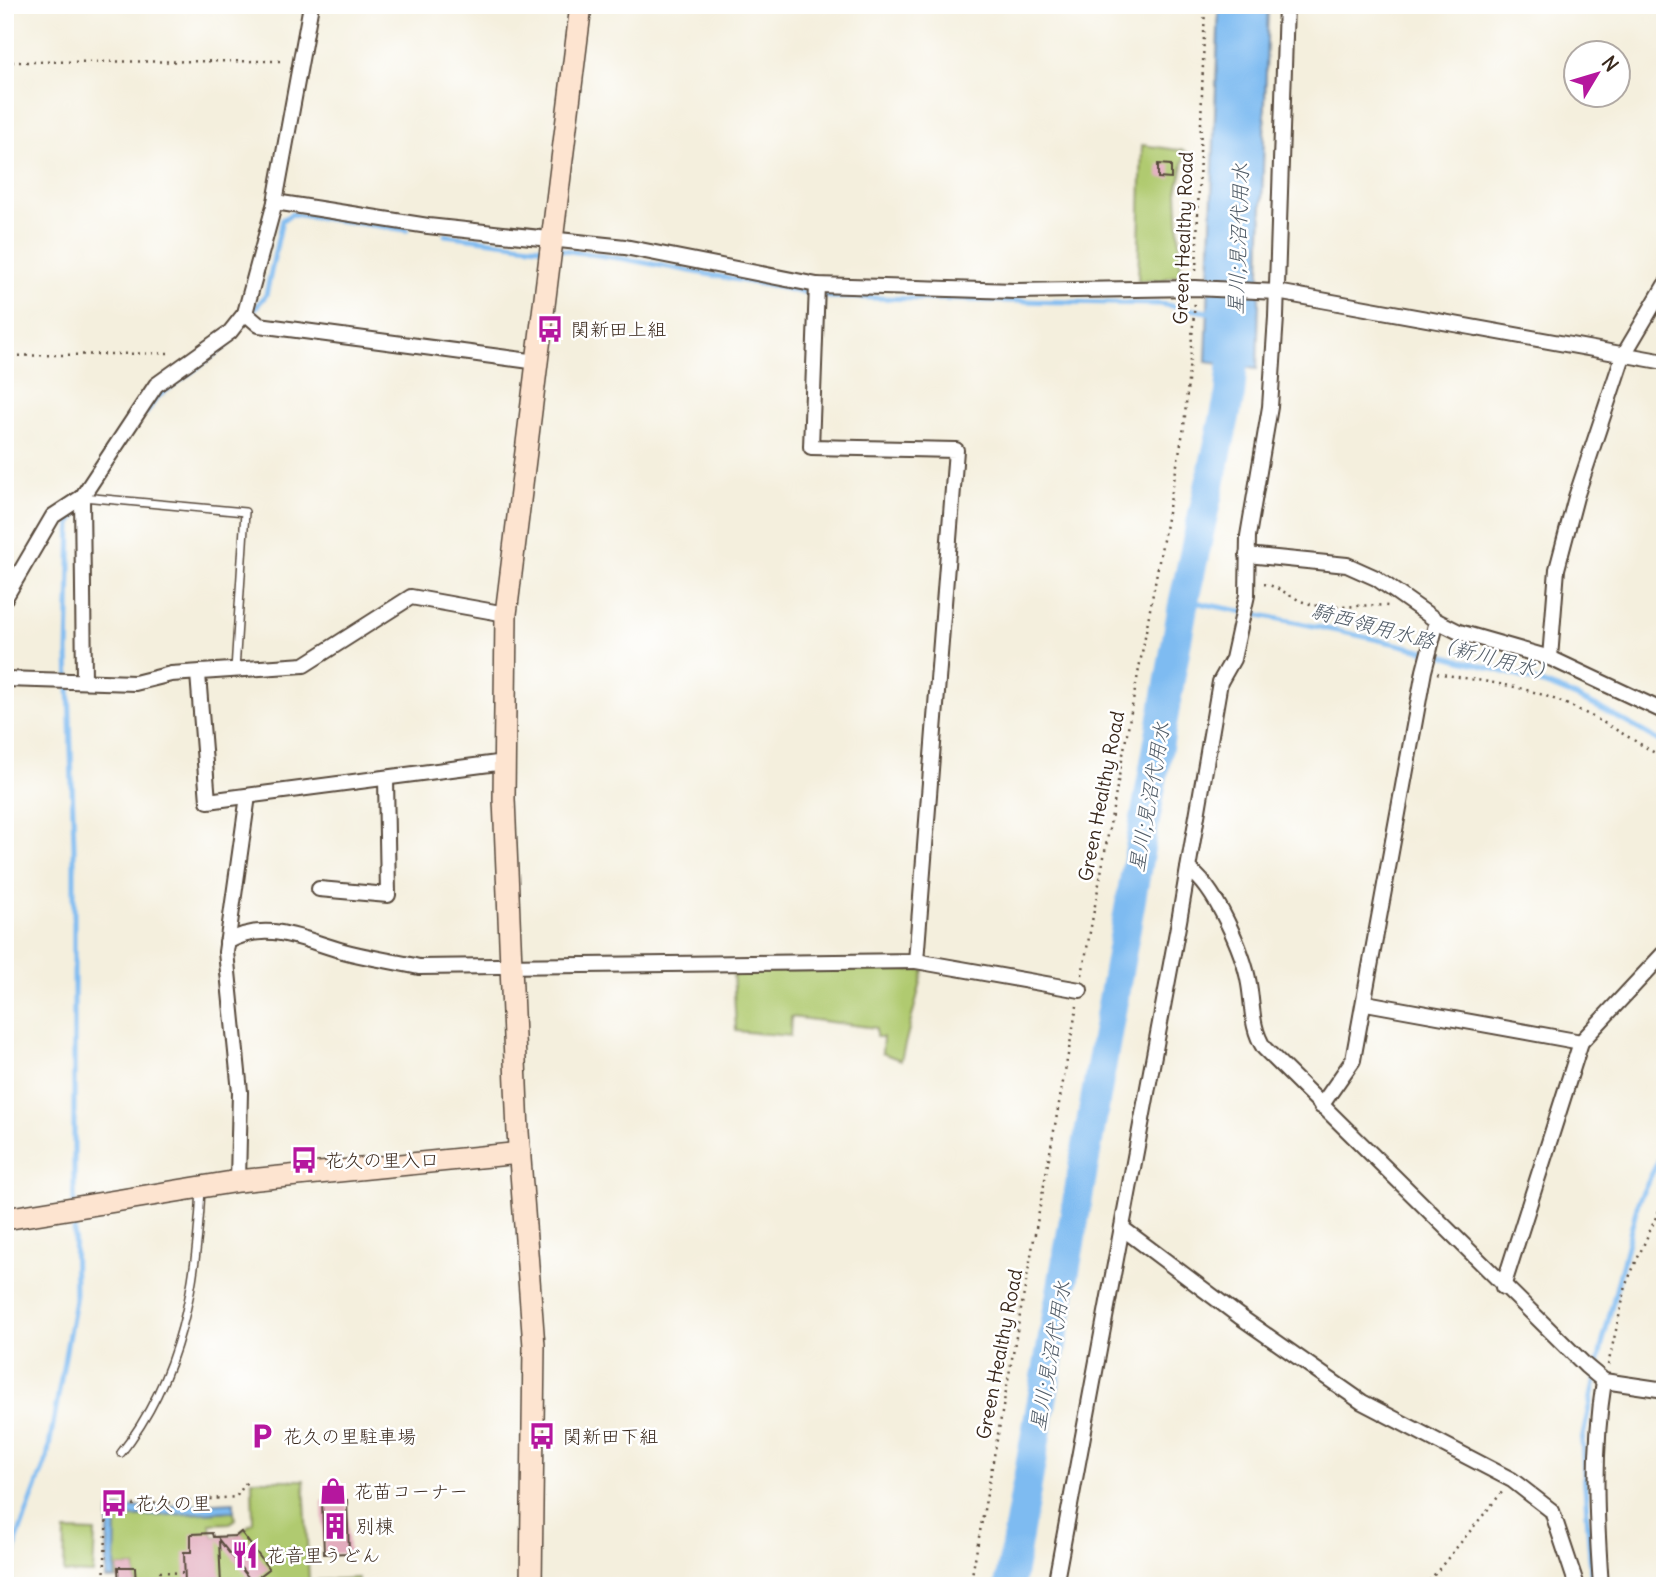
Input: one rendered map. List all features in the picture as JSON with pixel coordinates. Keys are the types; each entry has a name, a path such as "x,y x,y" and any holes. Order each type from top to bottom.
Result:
{"street":[{"path":"5,597 53,516 82,497 156,384 230,332 245,313 275,202 311,5"},
{"path":"531,1586 534,1346 520,1153 505,762 506,614 581,5"},
{"path":"1055,1586 1220,682 1233,659 1247,594 1247,555 1270,407 1271,292 1286,5"},
{"path":"275,202 428,226 625,247 817,285 1015,291 1200,289 1271,292 1665,362"},
{"path":"817,285 811,447 956,450 916,961"},
{"path":"1550,658 1557,569 1576,497 1623,356 1665,285"},
{"path":"245,313 260,326 538,362"},
{"path":"82,497 84,680"},
{"path":"1247,555 1347,565 1376,578 1437,621 1459,632 1550,658 1665,712"},
{"path":"5,679 135,682 171,674 304,665 411,597 506,614"},
{"path":"1321,1106 1353,1060 1366,1003 1428,668 1431,639 1437,621"},
{"path":"198,674 208,801 505,762"},
{"path":"319,889 388,895 386,778"},
{"path":"238,1181 240,1092 227,942 248,796"},
{"path":"1188,869 1209,892 1242,953 1256,1034 1264,1048 1503,1286 1604,1381 1665,1390"},
{"path":"227,942 241,934 270,930 303,936 343,951 419,967 916,961 1080,990"},
{"path":"1503,1286 1581,1042 1665,952"},
{"path":"1366,1003 1581,1042"},
{"path":"5,1219 238,1181 520,1153"},
{"path":"1122,1228 1239,1316 1362,1402 1512,1480 1552,1511 1577,1586"},
{"path":"1601,1586 1595,1508 1596,1432 1604,1381"}],"lane":[{"path":"82,497 245,512 234,671"},
{"path":"121,1453 155,1399 186,1321 194,1280 201,1187"}],"path":[{"name":"Green Healthy Road","path":"970,1586 1184,427 1200,289 1205,5"},
{"path":"5,62 301,61"},
{"path":"5,356 203,353"},
{"path":"1259,583 1277,587 1298,600 1324,607 1392,606"},
{"path":"1428,668 1524,690 1562,702 1614,728 1665,759"},
{"path":"1604,1381 1627,1282 1665,1196"},
{"path":"104,1586 107,1507 236,1497 248,1480"},
{"path":"1425,1586 1512,1480"},
{"path":"159,1586 160,1572 184,1573"}],"green space":[{"path":"1142,145 1186,151 1177,192 1181,274 1161,280 1138,281"},
{"path":"733,970 924,970 901,1060 882,1053 883,1037 876,1037 876,1028 791,1017 790,1036 736,1031"},
{"path":"252,1480 304,1480 309,1581 358,1578 358,1586 136,1586 135,1567 118,1567 118,1579 115,1579 115,1518 234,1511 235,1519 230,1523 210,1524 213,1537 236,1536 253,1522"},
{"path":"65,1531 95,1532 93,1574 64,1573"}],"water":[{"path":"1219,5 1268,5 1257,369 1206,362"},
{"path":"234,1502 234,1511 116,1518 115,1579 106,1579 109,1509"}],"building":[{"path":"1158,164 1171,165 1171,179 1158,178"},
{"name":"別棟","path":"347,1500 349,1553 324,1554 322,1501"},
{"path":"241,1532 269,1569 252,1582 219,1540 221,1586 185,1586 184,1552 191,1552 191,1534 212,1533 213,1537 236,1536"},
{"path":"118,1567 135,1567 136,1586 119,1586"}],"waterway":[{"path":"249,316 266,295 282,220 292,214 407,230"},
{"path":"445,235 546,248"},
{"path":"556,249 831,297 1160,304 1213,313"},
{"name":"星川;見沼代用水","path":"1009,1586 1184,600 1230,394 1236,324"},
{"path":"146,413 156,398 227,345 235,335"},
{"path":"74,1202 74,847 68,653 71,522 79,511"},
{"name":"騎西領用水路（新川用水）","path":"1184,600 1402,645 1488,667 1583,700 1665,744"},
{"path":"1592,1586 1582,1441 1601,1349 1638,1202 1665,1147"},
{"path":"10,1586 17,1539 47,1458 75,1300 74,1212"}],"place":[{"name":"関新田上組","path":"550,329"},
{"name":"花久の里入口","path":"304,1160"},
{"name":"花久の里駐車場","path":"262,1436"},
{"name":"関新田下組","path":"542,1436"},
{"name":"花苗コーナー","path":"333,1491"},
{"name":"花久の里","path":"114,1503"},
{"name":"別棟","path":"335,1526"},
{"name":"花音里うどん","path":"245,1555"}]}
